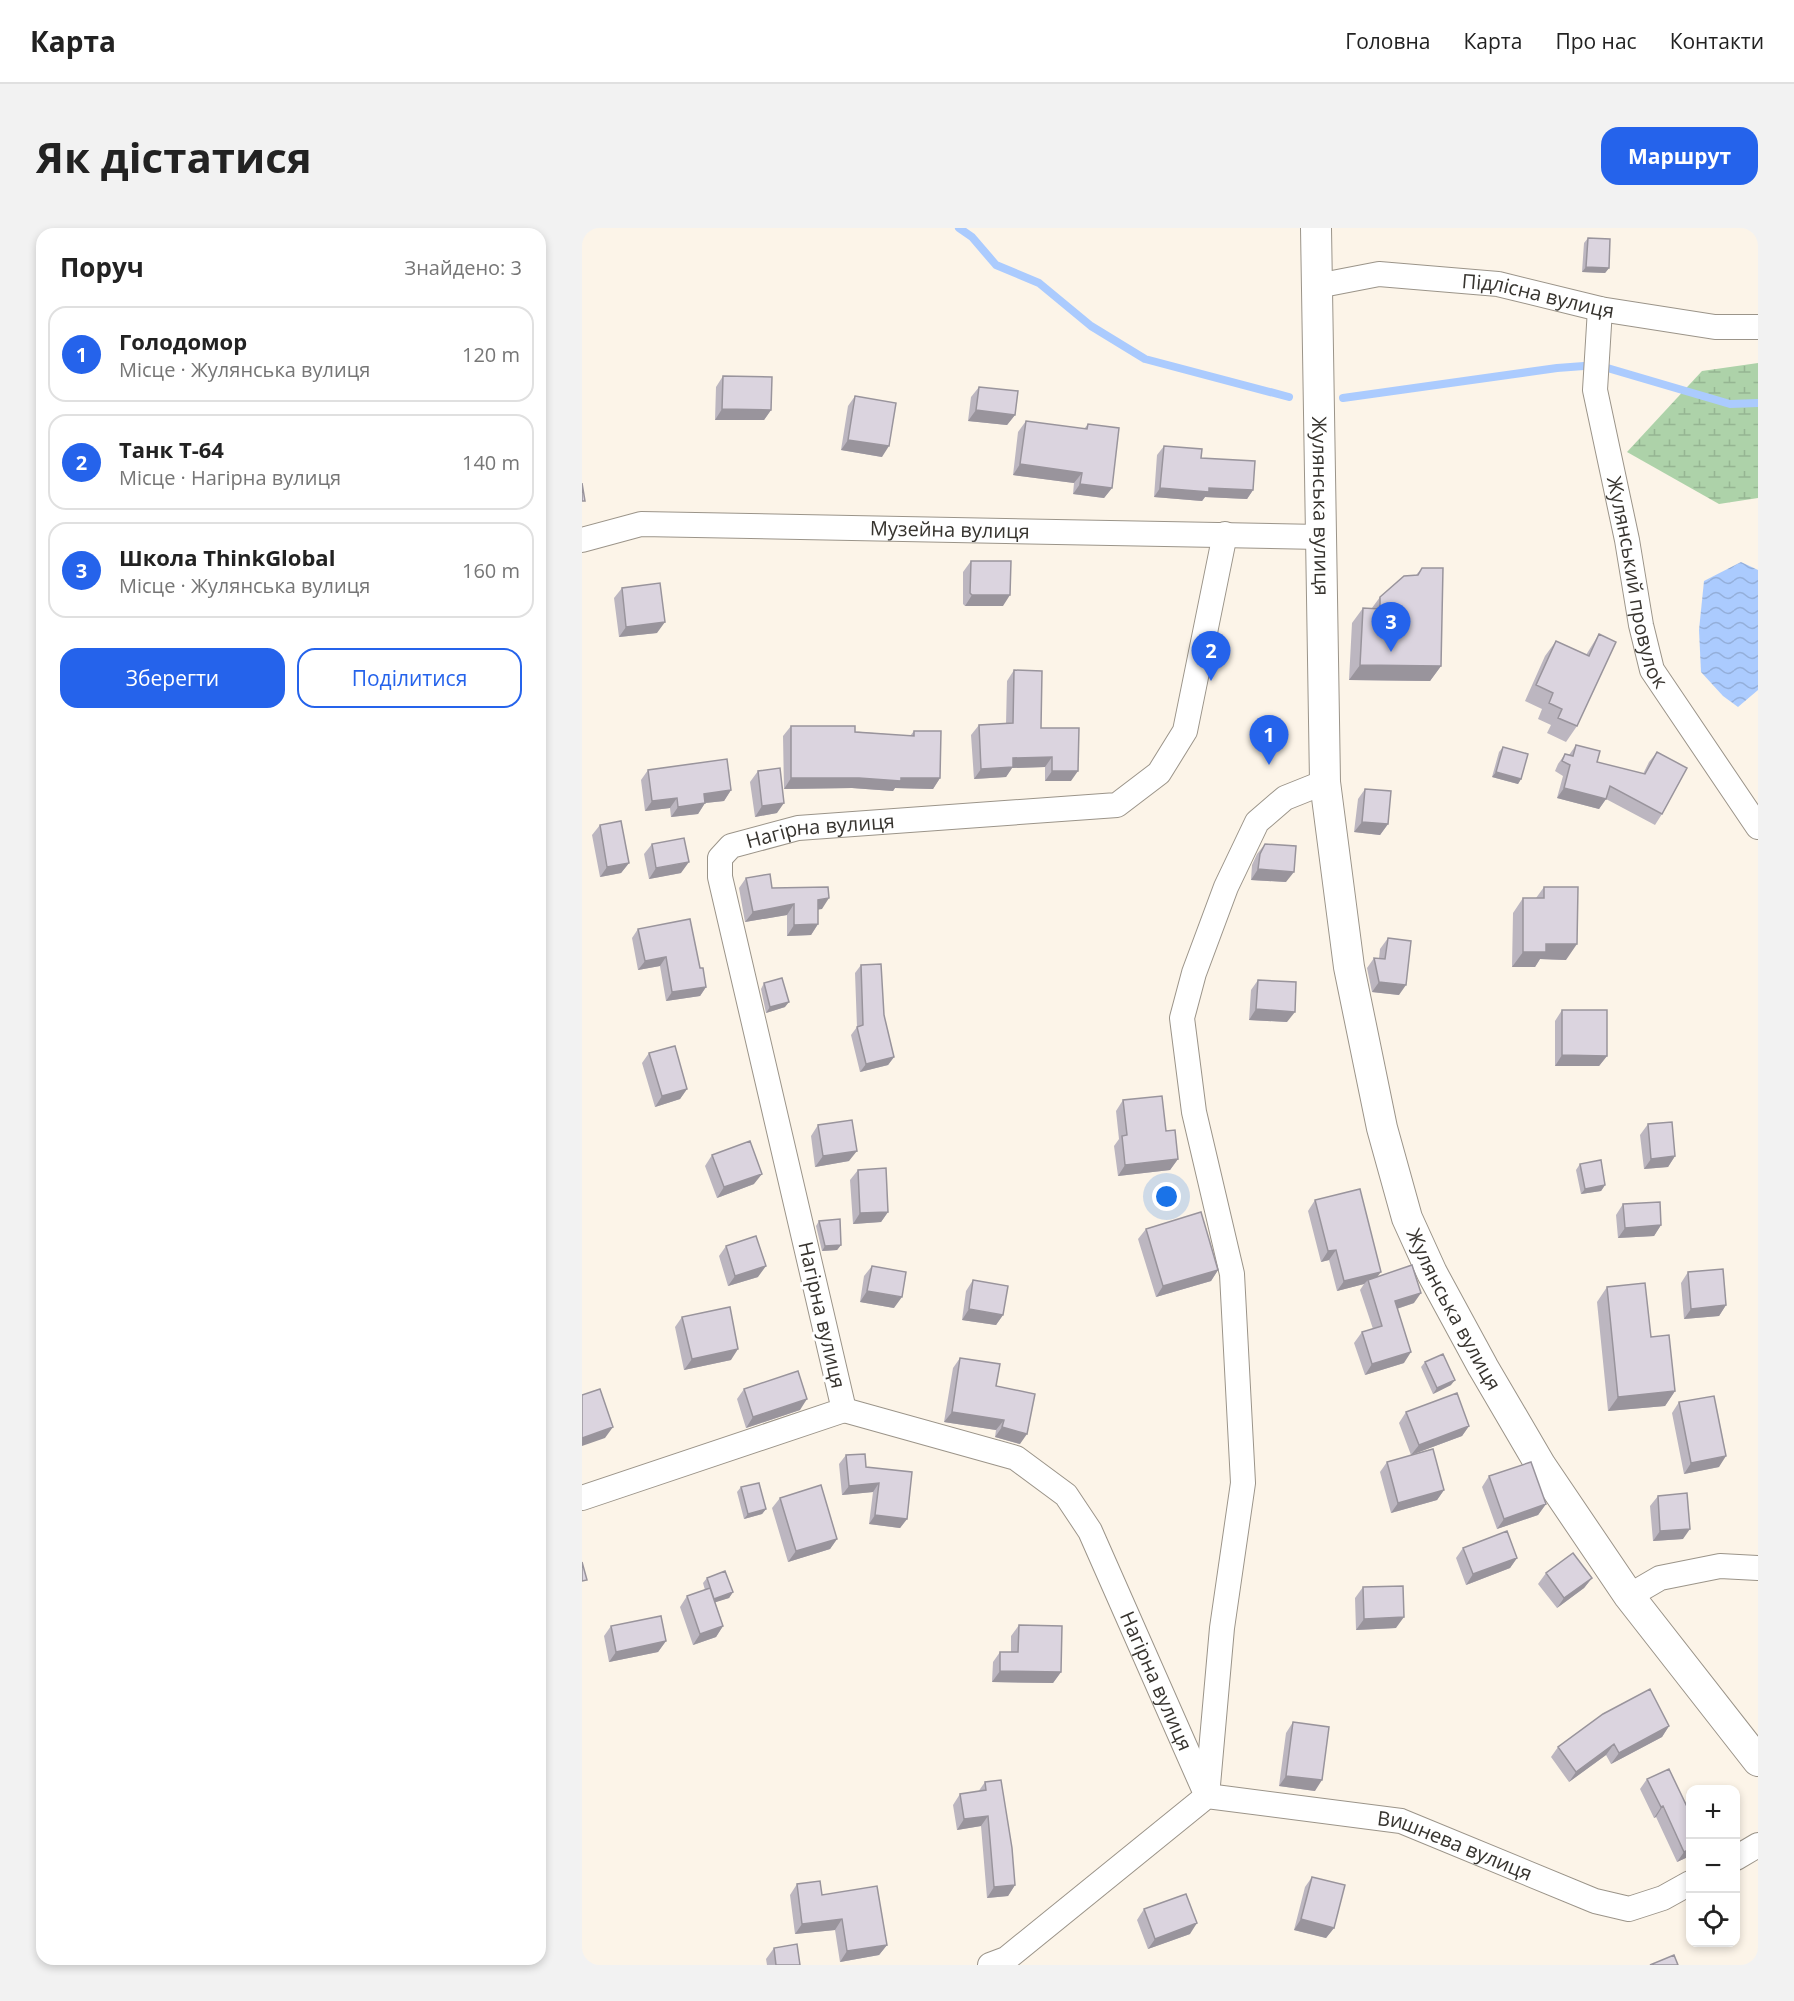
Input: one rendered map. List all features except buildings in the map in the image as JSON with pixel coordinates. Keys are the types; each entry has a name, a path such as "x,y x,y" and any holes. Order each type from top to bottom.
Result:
{"street":[{"name":"Жулянська вулиця","path":"1316,228 1324,782 1349,967 1382,1128 1407,1218 1432,1273 1494,1387 1541,1466 1629,1596 1758,1761"},
{"name":"Підлісна вулиця","path":"1317,285 1379,274 1498,284 1600,309 1715,327 1758,327"},
{"name":"Жулянський провулок","path":"1600,309 1594,390 1627,540 1641,625 1652,669 1758,827"},
{"name":"Музейна вулиця","path":"582,540 641,524 1320,537"},
{"name":"Нагірна вулиця","path":"844,1410 720,877 720,858 731,846 798,828 1117,805 1159,773 1185,731 1225,534"},
{"path":"990,1965 1006,1959 1207,1796 1222,1628 1243,1483 1232,1274 1194,1112 1182,1018 1194,973 1226,887 1257,822 1285,798 1324,782"},
{"name":"Нагірна вулиця","path":"582,1498 844,1410 1016,1458 1041,1474 1066,1495 1090,1531 1207,1796"},
{"path":"1629,1596 1660,1578 1720,1566 1758,1568"},
{"name":"Вишнева вулиця","path":"1207,1796 1401,1821 1595,1901 1629,1909 1663,1898 1686,1885"},
{"path":"1740,1856 1758,1845"}],"green space":[{"path":"1758,363 1758,498 1719,504 1627,452 1702,371"}],"water":[{"path":"1741,562 1758,570 1758,690 1738,707 1723,696 1701,672 1699,630 1704,581"}],"waterway":[{"path":"959,228 972,237 996,265 1039,283 1091,326 1145,359 1289,397"},
{"path":"1343,398 1584,366"},
{"path":"1604,367 1730,404 1758,403"}],"place":[{"name":"Школа ThinkGlobal","path":"1391,652"},
{"name":"Танк Т-64","path":"1211,681"},
{"name":"Голодомор","path":"1269,765"}]}
